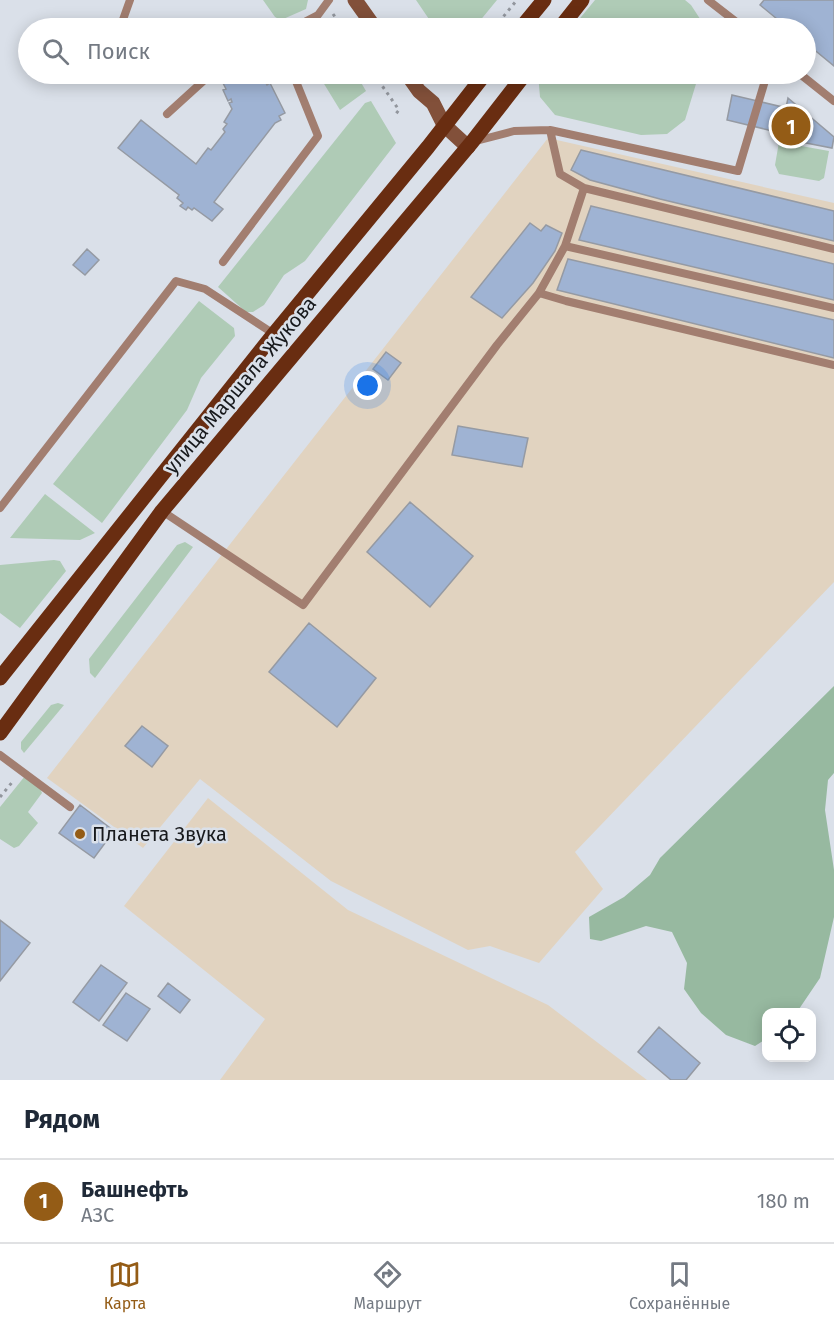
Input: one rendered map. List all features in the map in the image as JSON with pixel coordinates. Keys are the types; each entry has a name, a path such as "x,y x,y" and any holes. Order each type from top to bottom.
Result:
{"main road":[{"path":"355,0 368,18"},
{"path":"529,18 544,0"},
{"path":"568,18 582,0"},
{"path":"414,84 433,103 444,125 470,144"},
{"name":"улица Маршала Жукова","path":"0,678 477,84"},
{"name":"улица Маршала Жукова","path":"0,733 162,511 470,144 517,84"}],"lane":[{"path":"124,18 130,0"},
{"path":"312,18 318,15 328,0"},
{"path":"708,0 731,18"},
{"path":"167,114 200,84"},
{"path":"223,262 318,136 297,84"},
{"path":"470,144 514,131 550,130 738,171 764,84"},
{"path":"813,84 834,101"},
{"path":"550,130 560,174 584,188 834,249"},
{"path":"162,511 303,605 490,354 539,293 565,246 584,188"},
{"path":"565,246 834,308"},
{"path":"0,508 177,281 205,289 274,334"},
{"path":"539,293 834,365"},
{"path":"0,755 70,807"}],"path":[{"path":"502,18 517,0"},
{"path":"381,84 399,110 394,116"},
{"path":"0,797 21,770"}],"shaded area":[{"path":"548,138 834,203 834,582 575,852 603,889 539,963 490,946 468,950 331,881 200,779 143,848 47,778"},
{"path":"208,798 348,910 548,1005 647,1080 220,1080 265,1019 124,906"}],"green space":[{"path":"263,0 308,0 306,9 286,18 275,17"},
{"path":"416,0 497,0 482,18 428,18"},
{"path":"595,0 685,0 699,18 580,18"},
{"path":"324,84 362,84 366,91 340,110"},
{"path":"539,84 696,84 685,120 667,134 641,135 555,115 540,97"},
{"path":"371,101 396,143 305,261 284,275 264,305 253,312 246,312 218,287 365,103"},
{"path":"779,142 829,151 824,178 819,181 779,174 775,165"},
{"path":"199,301 234,328 235,336 201,378 187,410 102,523 53,484"},
{"path":"45,494 95,533 80,540 10,538"},
{"path":"185,542 193,547 95,678 90,673 89,659 177,545"},
{"path":"60,561 66,571 20,628 0,613 0,565"},
{"path":"834,686 834,773 828,780 825,810 834,870 834,917 820,978 800,1008 762,1008 762,1042 755,1046 726,1035 701,1013 684,989 687,963 672,932 646,926 601,941 590,939 589,917 624,897 650,875 660,858"},
{"path":"58,703 64,705 24,753 21,749 21,742 51,705"},
{"path":"25,776 40,788 42,793 28,812 38,823 19,846 14,848 0,839 0,807"}],"building":[{"path":"764,0 834,0 834,66 816,51 816,18 776,18 760,5"},
{"path":"224,84 270,84 285,113 279,116 281,120 275,123 214,202 223,209 212,221 194,208 192,210 188,207 186,210 180,206 183,203 177,198 179,195 118,148 141,120 196,164 208,148 211,150 225,132 223,129 227,124 224,122 232,109 229,103 232,102 231,99 228,101 223,90 226,89"},
{"path":"732,95 808,113 802,138 727,120"},
{"path":"788,98 834,137 832,148 780,138"},
{"path":"581,150 834,211 834,241 590,180 571,170"},
{"path":"591,206 834,264 834,300 579,240"},
{"path":"530,223 541,231 546,225 562,233 555,251 533,283 502,318 471,297"},
{"path":"87,249 99,260 85,275 73,265"},
{"path":"568,259 834,320 834,358 557,290"},
{"path":"386,352 401,363 388,380 373,369"},
{"path":"458,426 528,438 522,467 452,455"},
{"path":"410,502 473,556 430,607 367,552"},
{"path":"309,623 376,678 337,727 269,672"},
{"path":"142,726 168,746 152,767 125,746"},
{"path":"80,805 114,831 94,858 59,833"},
{"path":"0,920 30,943 0,981"},
{"path":"101,965 127,983 99,1021 73,1002"},
{"path":"168,983 190,1000 180,1013 158,996"},
{"path":"126,993 150,1009 127,1041 103,1025"},
{"path":"659,1027 700,1063 686,1080 671,1080 638,1052"}],"place":[{"name":"Башнефть","path":"791,126"},
{"name":"Планета Звука","path":"80,834"}]}
